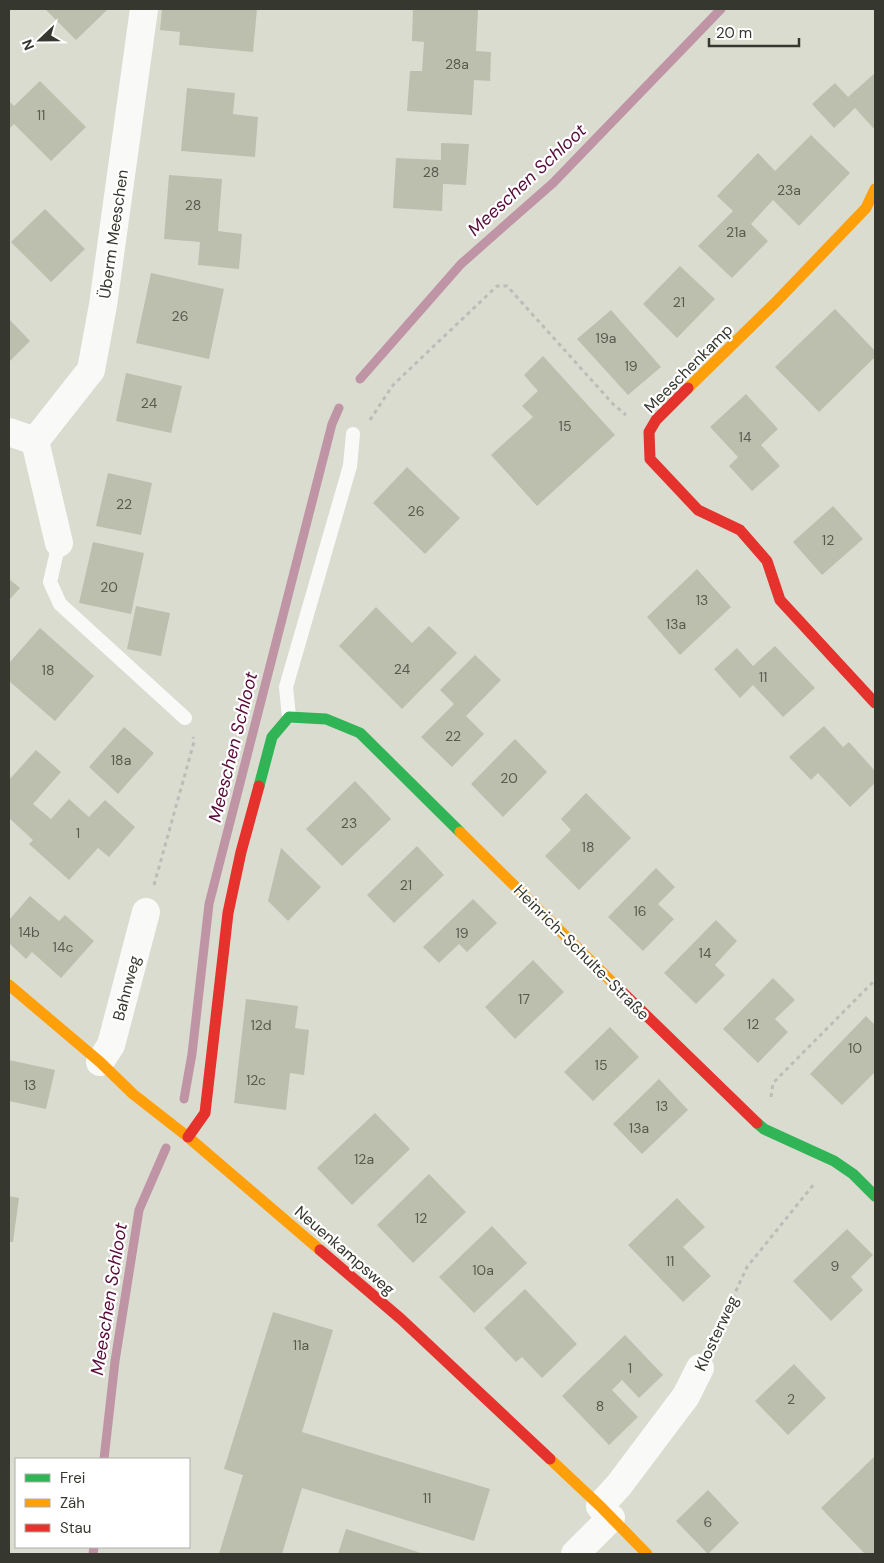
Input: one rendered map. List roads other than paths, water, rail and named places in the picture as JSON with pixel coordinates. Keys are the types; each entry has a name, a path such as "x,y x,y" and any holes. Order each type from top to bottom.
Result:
{"street":[{"name":"Überm Meeschen","path":"35,441 91,370 103,305 144,9"},
{"name":"Meeschenkamp","path":"875,189 866,208 776,302 656,420 649,432 650,460 698,510 740,530 767,561 780,600 875,703"},
{"path":"9,432 35,441 59,543"},
{"path":"188,1137 205,1113 228,913 241,852 272,737 289,717"},
{"name":"Heinrich-Schulte-Straße","path":"289,717 326,718 360,733 742,1110 764,1129 834,1161 853,1174 875,1196"},
{"name":"Bahnweg","path":"100,1062 111,1045 146,912"},
{"name":"Neuenkampsweg","path":"9,985 100,1062 133,1094 188,1137 401,1319 606,1512 647,1554"},
{"name":"Klosterweg","path":"575,1554 606,1512 619,1485 686,1396 700,1368"}],"lane":[{"path":"289,717 286,687 350,466 353,434"},
{"path":"59,543 50,582 60,604 185,718"}],"waterway":[{"name":"Meeschen Schloot","path":"360,379 461,264 553,183 721,9"},
{"name":"Meeschen Schloot","path":"184,1099 192,1054 209,904 332,424 339,408"},
{"name":"Meeschen Schloot","path":"104,1458 115,1361 139,1210 166,1148"},
{"name":"Meeschen Schloot","path":"93,1554 94,1548"}]}
